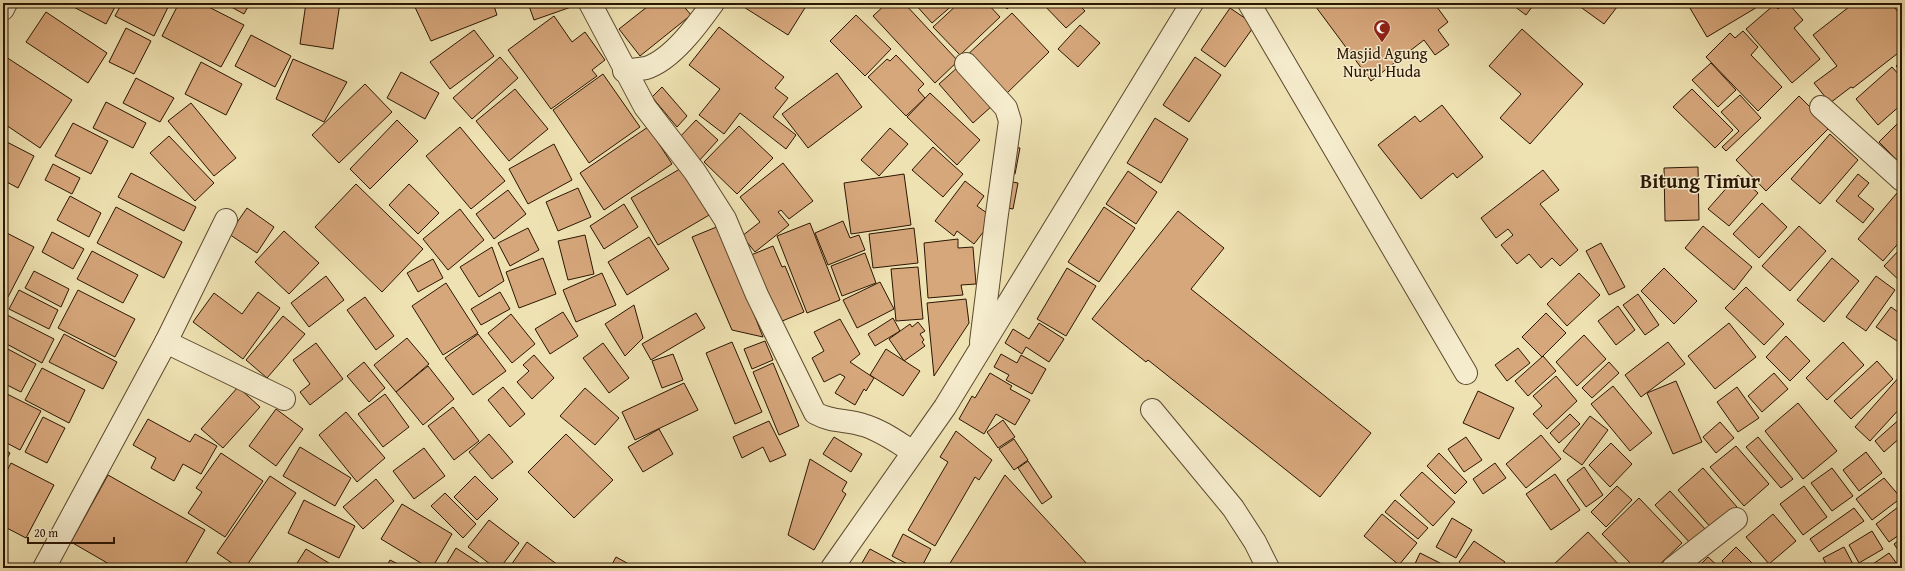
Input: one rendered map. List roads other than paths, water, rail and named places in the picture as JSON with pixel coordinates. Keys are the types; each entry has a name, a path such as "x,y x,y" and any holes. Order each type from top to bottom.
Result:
{"street":[{"path":"3,9 6,3"},
{"path":"590,3 624,71 645,107 695,172 725,219 757,294 815,413 833,421 863,424 881,432 913,452"},
{"path":"624,71 648,67 667,56 690,35 713,3"},
{"path":"832,568 944,407 1192,3"},
{"path":"1249,3 1466,373"},
{"path":"966,64 1006,108 1010,121 980,350"},
{"path":"1821,107 1902,180"},
{"path":"44,568 166,342 226,220"},
{"path":"166,342 284,399"},
{"path":"1152,410 1233,508 1255,542 1268,568"},
{"path":"1673,568 1736,519"}],"place":[{"name":"Masjid Agung Nurul Huda","path":"1382,43"}],"district":[{"name":"Bitung Timur","path":"1700,181"}]}
